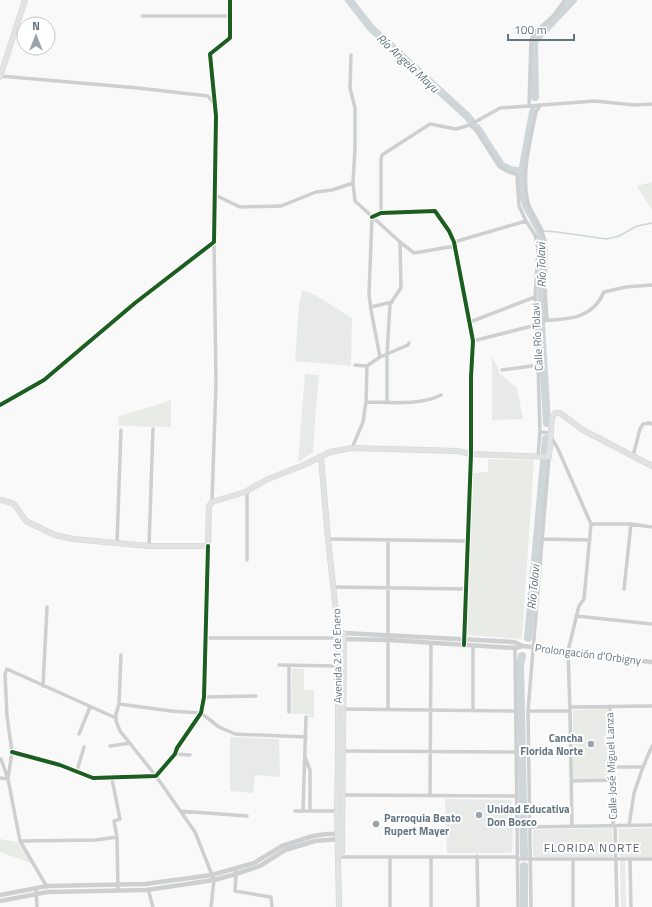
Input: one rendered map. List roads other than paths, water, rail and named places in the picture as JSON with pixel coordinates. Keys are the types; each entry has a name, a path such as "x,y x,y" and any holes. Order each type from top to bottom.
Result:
{"main road":[{"path":"0,76 25,0"},
{"path":"0,500 14,504 26,521 44,531 73,539 149,546 208,546 209,506 212,502 247,492 268,479 304,465 330,452 352,448 458,451 471,454 549,457 552,418 555,413 560,413 583,430 652,466"},
{"name":"Avenida 21 de Enero","path":"321,456 338,635 341,751 340,836 338,857 339,907"},
{"name":"Prolongación d'Orbigny","path":"338,635 344,636"},
{"name":"Avenida 21 de Enero","path":"340,709 344,636"}],"street":[{"path":"212,502 216,383 214,242 216,173 215,106 210,54 230,38 230,0"},
{"path":"529,105 531,40 534,33 553,16 565,0"},
{"path":"142,16 230,16"},
{"path":"351,55 350,88 355,108 353,183 355,201 414,253 454,244 526,221"},
{"path":"0,76 138,88 208,96 215,106"},
{"path":"381,213 382,155 425,126 430,124 456,129 470,125 500,108 529,105 540,106 562,103 595,102 634,105 652,104"},
{"name":"Calle Río Tolavi","path":"540,106 536,112 526,164 526,191 528,204 541,228 545,241 547,262 545,278 546,320"},
{"name":"Calle Río Tolavi","path":"470,125 477,131 499,166 517,175 519,206 535,235 538,249 535,297 540,432 538,456"},
{"path":"215,195 240,207 281,206 316,192 332,190 353,183"},
{"path":"372,217 381,213 435,211 449,232 454,244 473,341 471,377 471,454 464,645"},
{"path":"372,217 370,263 371,307 380,357"},
{"path":"0,405 44,380 135,303 214,242"},
{"path":"387,402 387,355 390,304 401,288 400,242"},
{"path":"473,341 535,322 546,320 563,321 576,318 599,303 604,292 626,287 652,285"},
{"path":"470,322 535,297"},
{"path":"371,307 392,302"},
{"path":"355,364 367,366 380,357 408,345 409,343"},
{"path":"502,370 538,365"},
{"path":"352,448 363,422 366,402 367,366"},
{"path":"366,402 423,402 441,395"},
{"path":"633,456 640,429 644,424 652,424"},
{"path":"149,546 153,429"},
{"path":"117,543 121,430"},
{"path":"540,432 551,435 591,524 584,599 579,606 568,651 572,826"},
{"path":"531,907 528,711 549,457"},
{"path":"247,492 247,560"},
{"path":"591,524 631,524 652,527"},
{"path":"624,589 631,524"},
{"path":"328,539 468,542"},
{"path":"542,539 590,540"},
{"path":"388,541 388,710"},
{"path":"12,752 60,765 94,778 112,779 156,776 175,754 177,748 201,713 204,697 208,546"},
{"path":"334,587 466,589"},
{"path":"43,686 47,606"},
{"path":"576,616 652,624"},
{"path":"206,638 338,635"},
{"name":"Prolongación d'Orbigny","path":"344,636 465,639 514,642 523,646 568,651 573,654 652,662"},
{"name":"Prolongación d'Orbigny","path":"388,637 431,643 473,646 515,648 523,646"},
{"path":"430,796 431,643"},
{"path":"473,646 473,710"},
{"path":"515,648 518,907"},
{"path":"121,655 119,704 116,714 120,730 156,776 195,832 213,878 211,907"},
{"path":"279,665 338,666"},
{"path":"289,665 290,712"},
{"path":"8,778 12,752 6,716 5,674 8,669 116,718"},
{"path":"204,697 256,696"},
{"path":"119,704 171,711 201,713 219,727 236,734 306,737"},
{"path":"528,711 610,706 652,706"},
{"name":"Calle José Miguel Lanza","path":"610,706 617,907"},
{"path":"78,734 90,707"},
{"path":"340,709 515,711"},
{"path":"303,811 306,717"},
{"path":"110,746 130,743"},
{"path":"629,826 634,793 642,767 652,746"},
{"path":"77,771 84,747"},
{"path":"341,751 516,752"},
{"path":"175,754 190,755"},
{"path":"305,756 310,770 310,811"},
{"path":"12,758 1,758 8,778 20,841 47,886 47,892"},
{"path":"612,767 642,767"},
{"path":"0,778 8,778"},
{"path":"112,779 120,819 114,821 117,837 118,887"},
{"path":"571,782 612,780"},
{"path":"340,795 516,796"},
{"path":"180,811 247,816"},
{"path":"295,811 340,812"},
{"path":"529,827 652,825"},
{"path":"0,895 47,886 118,887 148,890 213,878 236,872 282,846 313,836 340,836"},
{"path":"20,841 96,840 117,837"},
{"path":"477,856 478,907"},
{"path":"338,857 477,856 530,859 652,859"},
{"path":"390,857 390,907"},
{"path":"431,857 432,907"},
{"path":"573,859 574,907"},
{"path":"630,859 631,907"},
{"path":"236,872 235,891 271,897 272,907"},
{"path":"0,901 36,893 213,878"},
{"path":"148,884 148,890 153,907"},
{"path":"36,888 37,907"}],"waterway":[{"name":"Río Angela Mayu","path":"349,0 371,28 472,122"},
{"name":"Río Tolavi","path":"535,97 534,41 573,0"},
{"name":"Río Tolavi","path":"533,112 522,172 523,194 526,205 540,231 542,245 541,325 547,423"},
{"name":"Río Angela Mayu","path":"477,128 501,165 510,170 522,172"},
{"path":"542,231 607,239 619,236 637,226 652,223"},
{"name":"Río Tolavi","path":"528,638 546,439"},
{"name":"Río Tolavi","path":"522,656 520,664 524,855"},
{"name":"Río Tolavi","path":"524,866 524,907"}],"place":[{"name":"Cancha Florida Norte","path":"591,744"},
{"name":"Unidad Educativa Don Bosco","path":"479,815"},
{"name":"Parroquia Beato Rupert Mayer","path":"376,824"}],"district":[{"name":"FLORIDA NORTE","path":"592,847"}]}
